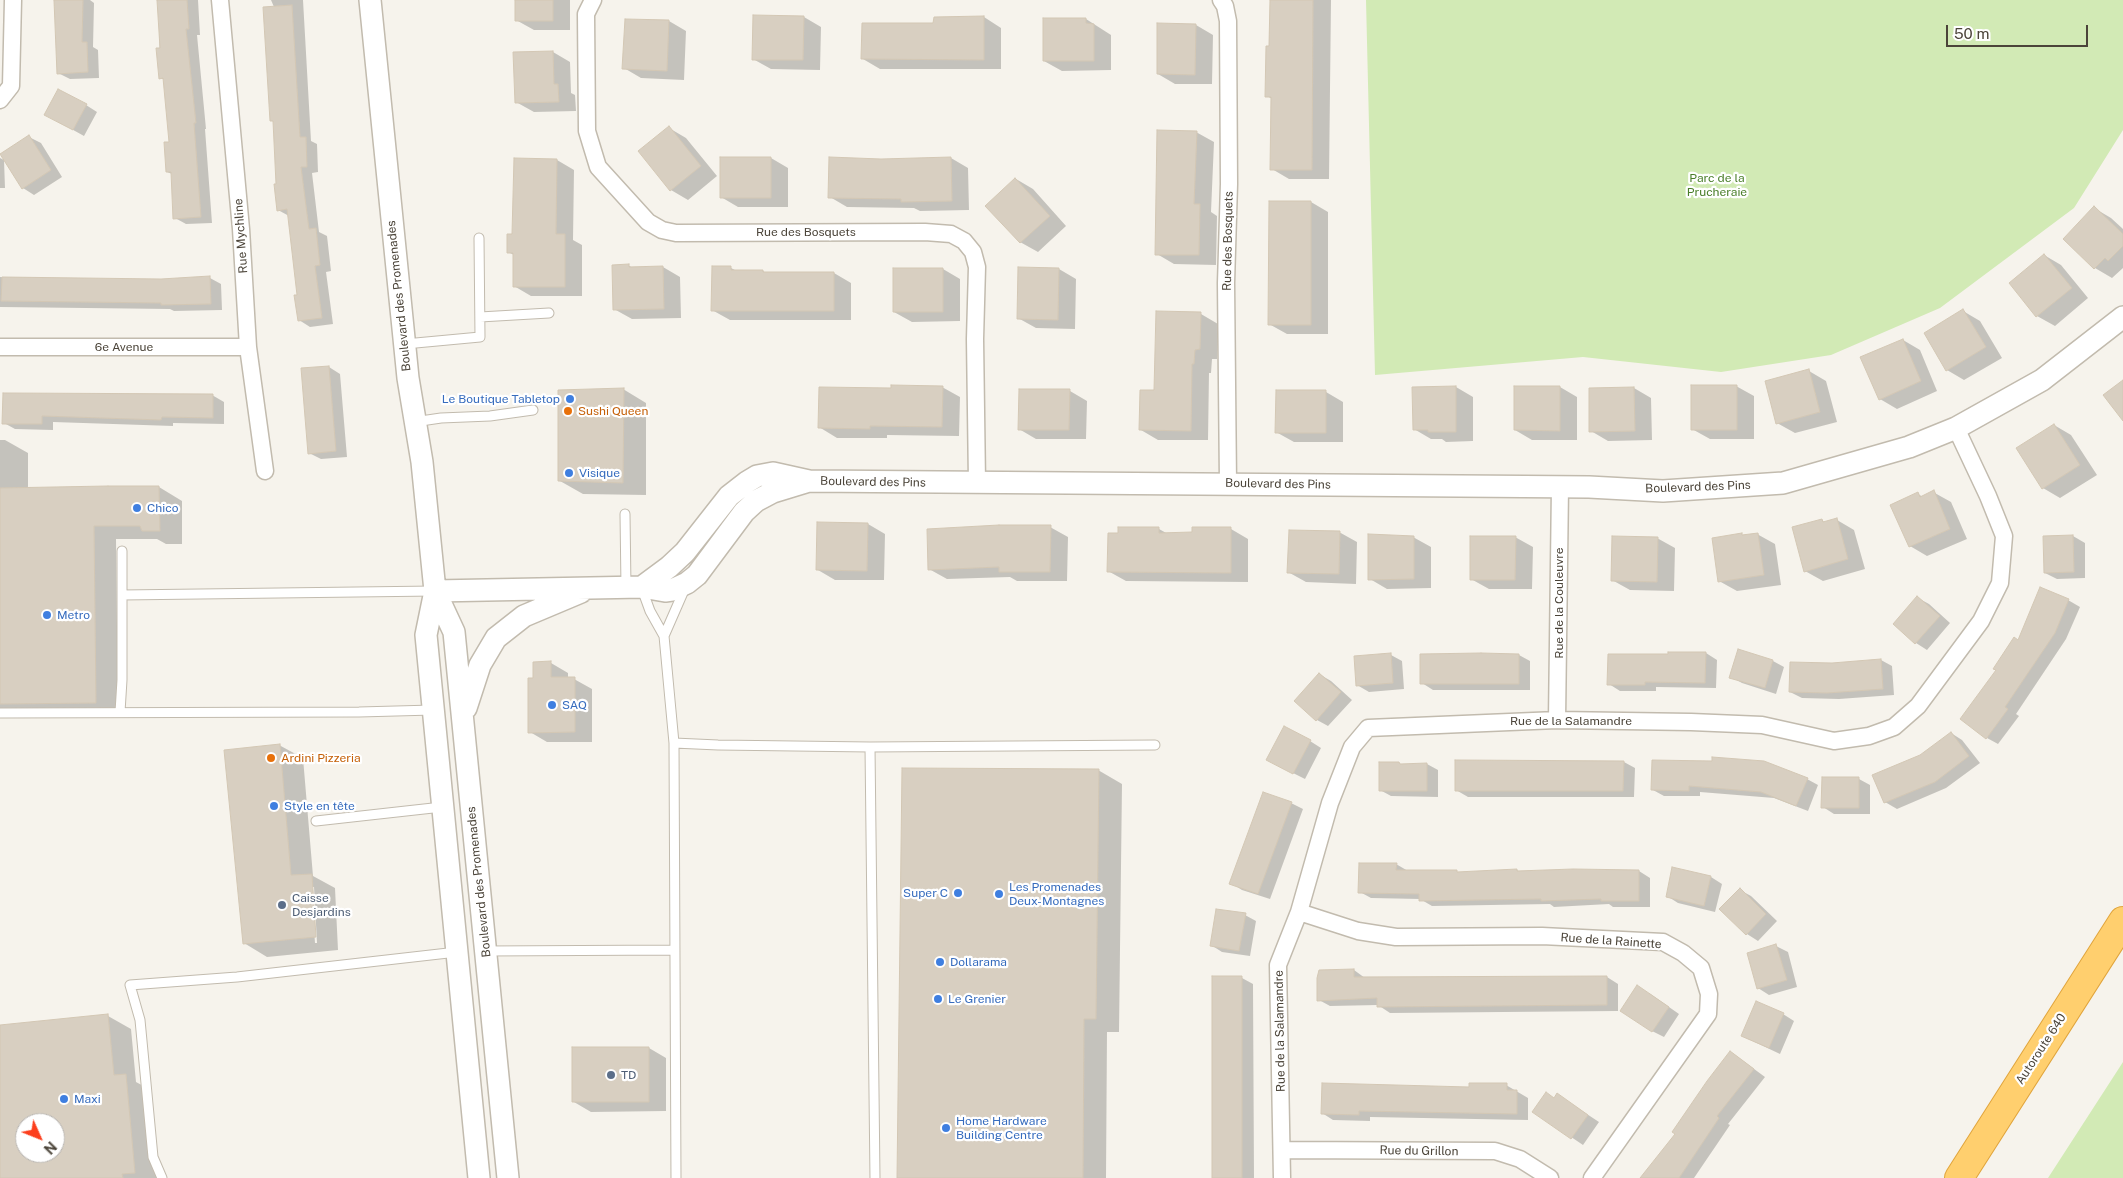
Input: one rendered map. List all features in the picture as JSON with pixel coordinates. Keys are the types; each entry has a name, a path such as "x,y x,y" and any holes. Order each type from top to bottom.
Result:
{"highway":[{"name":"Autoroute 640","path":"1959,1178 2123,921"}],"street":[{"path":"0,100 11,86 13,0"},
{"name":"Rue Mychline","path":"220,0 241,229 248,347 265,471"},
{"name":"Boulevard des Promenades","path":"370,0 404,344 414,422 422,462 435,590 426,635 479,1178"},
{"name":"Rue des Bosquets","path":"592,0 586,14 587,131 598,167 648,222 662,230 676,233 925,232 951,234 964,241 973,252 977,267 975,339 977,483"},
{"name":"Rue des Bosquets","path":"1221,0 1225,6 1228,21 1229,184 1226,282 1228,484"},
{"name":"Boulevard des Pins","path":"435,590 634,587 666,591 679,588 687,583 704,566 744,512 756,501 773,492 809,481 1560,486 1663,491 1783,483 1909,447 1956,428 2042,380 2123,317"},
{"name":"6e Avenue","path":"0,347 248,347"},
{"name":"Rue de la Salamandre","path":"1282,1178 1278,965 1298,912 1330,803 1352,747 1368,728 1557,720 1762,725 1834,741 1870,736 1894,726 1918,706 1981,622 2000,583 2004,536 1988,496 1956,428"},
{"path":"634,587 685,552 729,496 746,482 757,476 773,472 809,481"},
{"name":"Rue de la Couleuvre","path":"1557,720 1560,486"},
{"path":"463,716 480,665 496,638 524,616 590,588"},
{"name":"Boulevard des Promenades","path":"435,590 454,632 508,1178"},
{"name":"Rue de la Rainette","path":"1298,912 1358,931 1396,937 1542,936 1663,942 1683,953 1701,968 1709,994 1708,1014 1592,1178"},
{"name":"Rue du Grillon","path":"1282,1150 1494,1152 1520,1159 1550,1178"}],"lane":[{"path":"404,344 480,337 479,238"},
{"path":"480,317 549,313"},
{"path":"414,422 441,418 490,416 533,410"},
{"path":"624,514 634,587 664,636 674,743 676,1178"},
{"path":"120,712 122,680 122,551"},
{"path":"664,636 687,583"},
{"path":"122,595 435,590"},
{"path":"0,713 367,712 433,710"},
{"path":"674,743 718,746 870,747 1155,745"},
{"path":"870,747 875,1178"},
{"path":"316,821 442,807"},
{"path":"486,951 675,950"},
{"path":"162,1178 153,1157 140,1020 130,986 237,977 457,952"}],"green space":[{"name":"Parc de la Prucheraie","path":"1366,0 2123,0 2123,130 2074,208 1940,308 1831,355 1721,372 1583,357 1375,375"},
{"path":"2123,1062 2123,1178 2048,1178"}],"building":[{"path":"54,0 83,0 82,42 87,42 88,72 57,74"},
{"path":"157,0 187,0 189,29 186,29 196,123 194,123 201,217 173,219 171,172 166,172 164,142 169,142 163,78 159,79 156,48 160,48"},
{"path":"515,0 553,0 553,21 515,21"},
{"path":"1270,0 1313,0 1312,170 1270,170 1271,97 1265,97 1266,46 1269,46"},
{"path":"292,5 300,137 306,137 307,167 301,167 309,229 316,228 320,265 315,266 322,318 298,321 294,295 297,295 287,209 277,211 274,184 276,184 273,121 270,121 263,7"},
{"path":"753,15 804,16 803,60 752,60"},
{"path":"984,16 984,60 861,59 862,23 933,23 934,17"},
{"path":"1043,18 1086,18 1086,23 1094,24 1094,61 1043,61"},
{"path":"625,19 669,20 667,71 622,69"},
{"path":"1157,23 1196,24 1195,75 1157,74"},
{"path":"553,51 554,84 558,84 559,102 515,103 513,52"},
{"path":"58,89 87,104 73,130 44,115"},
{"path":"669,126 701,166 670,191 638,151"},
{"path":"1157,130 1197,131 1194,204 1200,204 1199,255 1155,255"},
{"path":"29,135 51,170 22,189 0,154"},
{"path":"720,157 771,157 771,198 720,198"},
{"path":"829,157 881,159 951,157 952,201 901,202 901,199 828,198"},
{"path":"514,158 557,159 556,234 565,234 565,287 513,287 513,253 507,253 507,234 512,234"},
{"path":"1015,178 1050,216 1020,243 985,206"},
{"path":"1269,201 1311,201 1311,325 1268,325"},
{"path":"2094,206 2123,234 2123,246 2108,261 2105,258 2094,269 2063,239"},
{"path":"2044,254 2072,288 2036,317 2009,283"},
{"path":"629,264 629,267 663,266 664,309 613,310 612,265"},
{"path":"712,266 731,266 731,270 763,270 763,272 834,272 834,311 711,311"},
{"path":"1018,267 1059,268 1058,320 1017,319"},
{"path":"893,268 943,268 943,312 893,312"},
{"path":"210,276 211,304 161,305 161,303 1,301 2,277 161,279"},
{"path":"1963,309 1986,347 1946,371 1924,333"},
{"path":"1156,311 1201,312 1200,349 1195,350 1194,364 1192,364 1191,431 1139,430 1140,390 1154,390"},
{"path":"1903,339 1921,381 1879,400 1860,357"},
{"path":"329,366 336,451 308,454 301,368"},
{"path":"1809,369 1820,412 1776,424 1765,381"},
{"path":"2123,380 2123,421 2103,395"},
{"path":"891,385 943,386 942,427 870,426 870,429 818,428 819,387 891,388"},
{"path":"1691,385 1737,385 1737,430 1691,430"},
{"path":"1456,386 1456,432 1413,430 1412,387"},
{"path":"1514,386 1560,386 1560,431 1514,430"},
{"path":"1634,387 1635,431 1589,432 1589,388"},
{"path":"624,388 623,483 558,481 558,390"},
{"path":"1019,389 1070,389 1069,430 1018,430"},
{"path":"1276,390 1326,390 1326,433 1275,433"},
{"path":"3,393 213,394 213,418 162,417 161,420 42,416 42,424 2,424"},
{"path":"2054,424 2080,465 2042,489 2016,448"},
{"name":"Metro","path":"159,486 160,531 142,531 140,526 94,526 96,703 0,704 0,488"},
{"path":"1934,490 1950,529 1909,547 1890,505 1918,492 1920,497"},
{"path":"1837,518 1848,559 1804,572 1792,527 1822,519 1823,522"},
{"path":"817,522 868,523 867,571 816,570"},
{"path":"999,525 1051,525 1050,572 999,572 999,567 928,570 927,529"},
{"path":"1118,527 1159,527 1159,533 1192,532 1192,527 1231,527 1231,573 1107,572 1108,533 1118,533"},
{"path":"1289,530 1340,531 1339,574 1287,573"},
{"path":"1742,533 1742,535 1758,533 1764,575 1718,582 1712,538"},
{"path":"1368,534 1414,536 1414,579 1368,580"},
{"path":"2073,535 2074,572 2044,573 2043,536"},
{"path":"1470,536 1516,536 1515,580 1470,580"},
{"path":"1612,536 1658,537 1657,582 1611,581"},
{"path":"2040,587 2069,599 2055,633 2005,707 2008,709 1986,739 1960,719 1996,670 1993,669 2014,637 2018,640"},
{"path":"1917,596 1940,616 1915,644 1893,624"},
{"path":"1738,649 1773,660 1765,688 1729,678"},
{"path":"1668,652 1706,652 1705,683 1645,682 1645,685 1607,685 1608,654 1668,654"},
{"path":"1391,653 1393,683 1356,686 1354,656"},
{"path":"1420,654 1519,654 1519,684 1420,684"},
{"path":"1881,659 1883,689 1827,693 1789,692 1790,662 1832,663"},
{"name":"SAQ","path":"551,661 551,677 575,677 575,732 528,733 528,678 533,678 533,662"},
{"path":"1319,673 1341,692 1316,721 1294,701"},
{"path":"1284,726 1311,740 1293,774 1266,760"},
{"path":"1951,732 1969,756 1935,782 1884,803 1872,775 1920,755"},
{"path":"280,744 291,875 312,874 316,937 243,944 224,750"},
{"path":"1712,757 1764,761 1808,778 1796,806 1761,792 1689,786 1689,791 1651,790 1652,760 1712,761"},
{"path":"1455,760 1624,761 1623,791 1455,791"},
{"path":"1379,762 1399,762 1400,764 1427,763 1427,791 1379,791"},
{"name":"Les Promenades Deux-Montagnes","path":"902,768 1099,769 1096,1019 1084,1019 1083,1178 897,1178"},
{"path":"1822,777 1859,777 1859,808 1821,808"},
{"path":"1263,792 1292,802 1258,894 1229,884"},
{"path":"1359,863 1397,863 1396,870 1457,870 1457,872 1517,869 1517,871 1573,869 1639,870 1639,901 1601,901 1601,899 1541,901 1541,899 1419,901 1419,894 1358,893"},
{"path":"1672,867 1711,876 1704,906 1666,897"},
{"path":"1740,888 1766,914 1746,935 1719,909"},
{"path":"1216,909 1246,913 1239,951 1210,946"},
{"path":"1776,944 1787,980 1757,989 1747,953"},
{"path":"1354,969 1354,977 1607,976 1607,1005 1377,1007 1377,998 1317,1001 1319,970"},
{"path":"1212,976 1242,976 1242,1178 1212,1178"},
{"path":"1637,985 1669,1007 1652,1032 1620,1011"},
{"path":"1756,1001 1784,1013 1769,1048 1741,1036"},
{"name":"Maxi","path":"108,1014 114,1075 126,1074 135,1173 122,1174 123,1178 0,1178 0,1025"},
{"name":"TD","path":"572,1047 649,1047 649,1102 572,1102"},
{"path":"1730,1051 1754,1069 1717,1116 1719,1118 1679,1178 1640,1178 1675,1134 1672,1132"},
{"path":"1322,1083 1469,1087 1469,1083 1507,1083 1507,1090 1517,1090 1517,1114 1359,1111 1359,1115 1321,1114"},
{"path":"1546,1092 1554,1098 1557,1093 1588,1115 1571,1139 1532,1112"}],"place":[{"name":"Le Boutique Tabletop","path":"570,399"},
{"name":"Sushi Queen","path":"568,411"},
{"name":"Visique","path":"569,473"},
{"name":"Chico","path":"137,508"},
{"name":"Metro","path":"47,615"},
{"name":"SAQ","path":"552,705"},
{"name":"Ardini Pizzeria","path":"271,758"},
{"name":"Style en tête","path":"274,806"},
{"name":"Super C","path":"958,893"},
{"name":"Les Promenades Deux-Montagnes","path":"999,894"},
{"name":"Caisse Desjardins","path":"282,905"},
{"name":"Dollarama","path":"940,962"},
{"name":"Le Grenier","path":"938,999"},
{"name":"TD","path":"611,1075"},
{"name":"Maxi","path":"64,1099"},
{"name":"Home Hardware Building Centre","path":"946,1128"}]}
